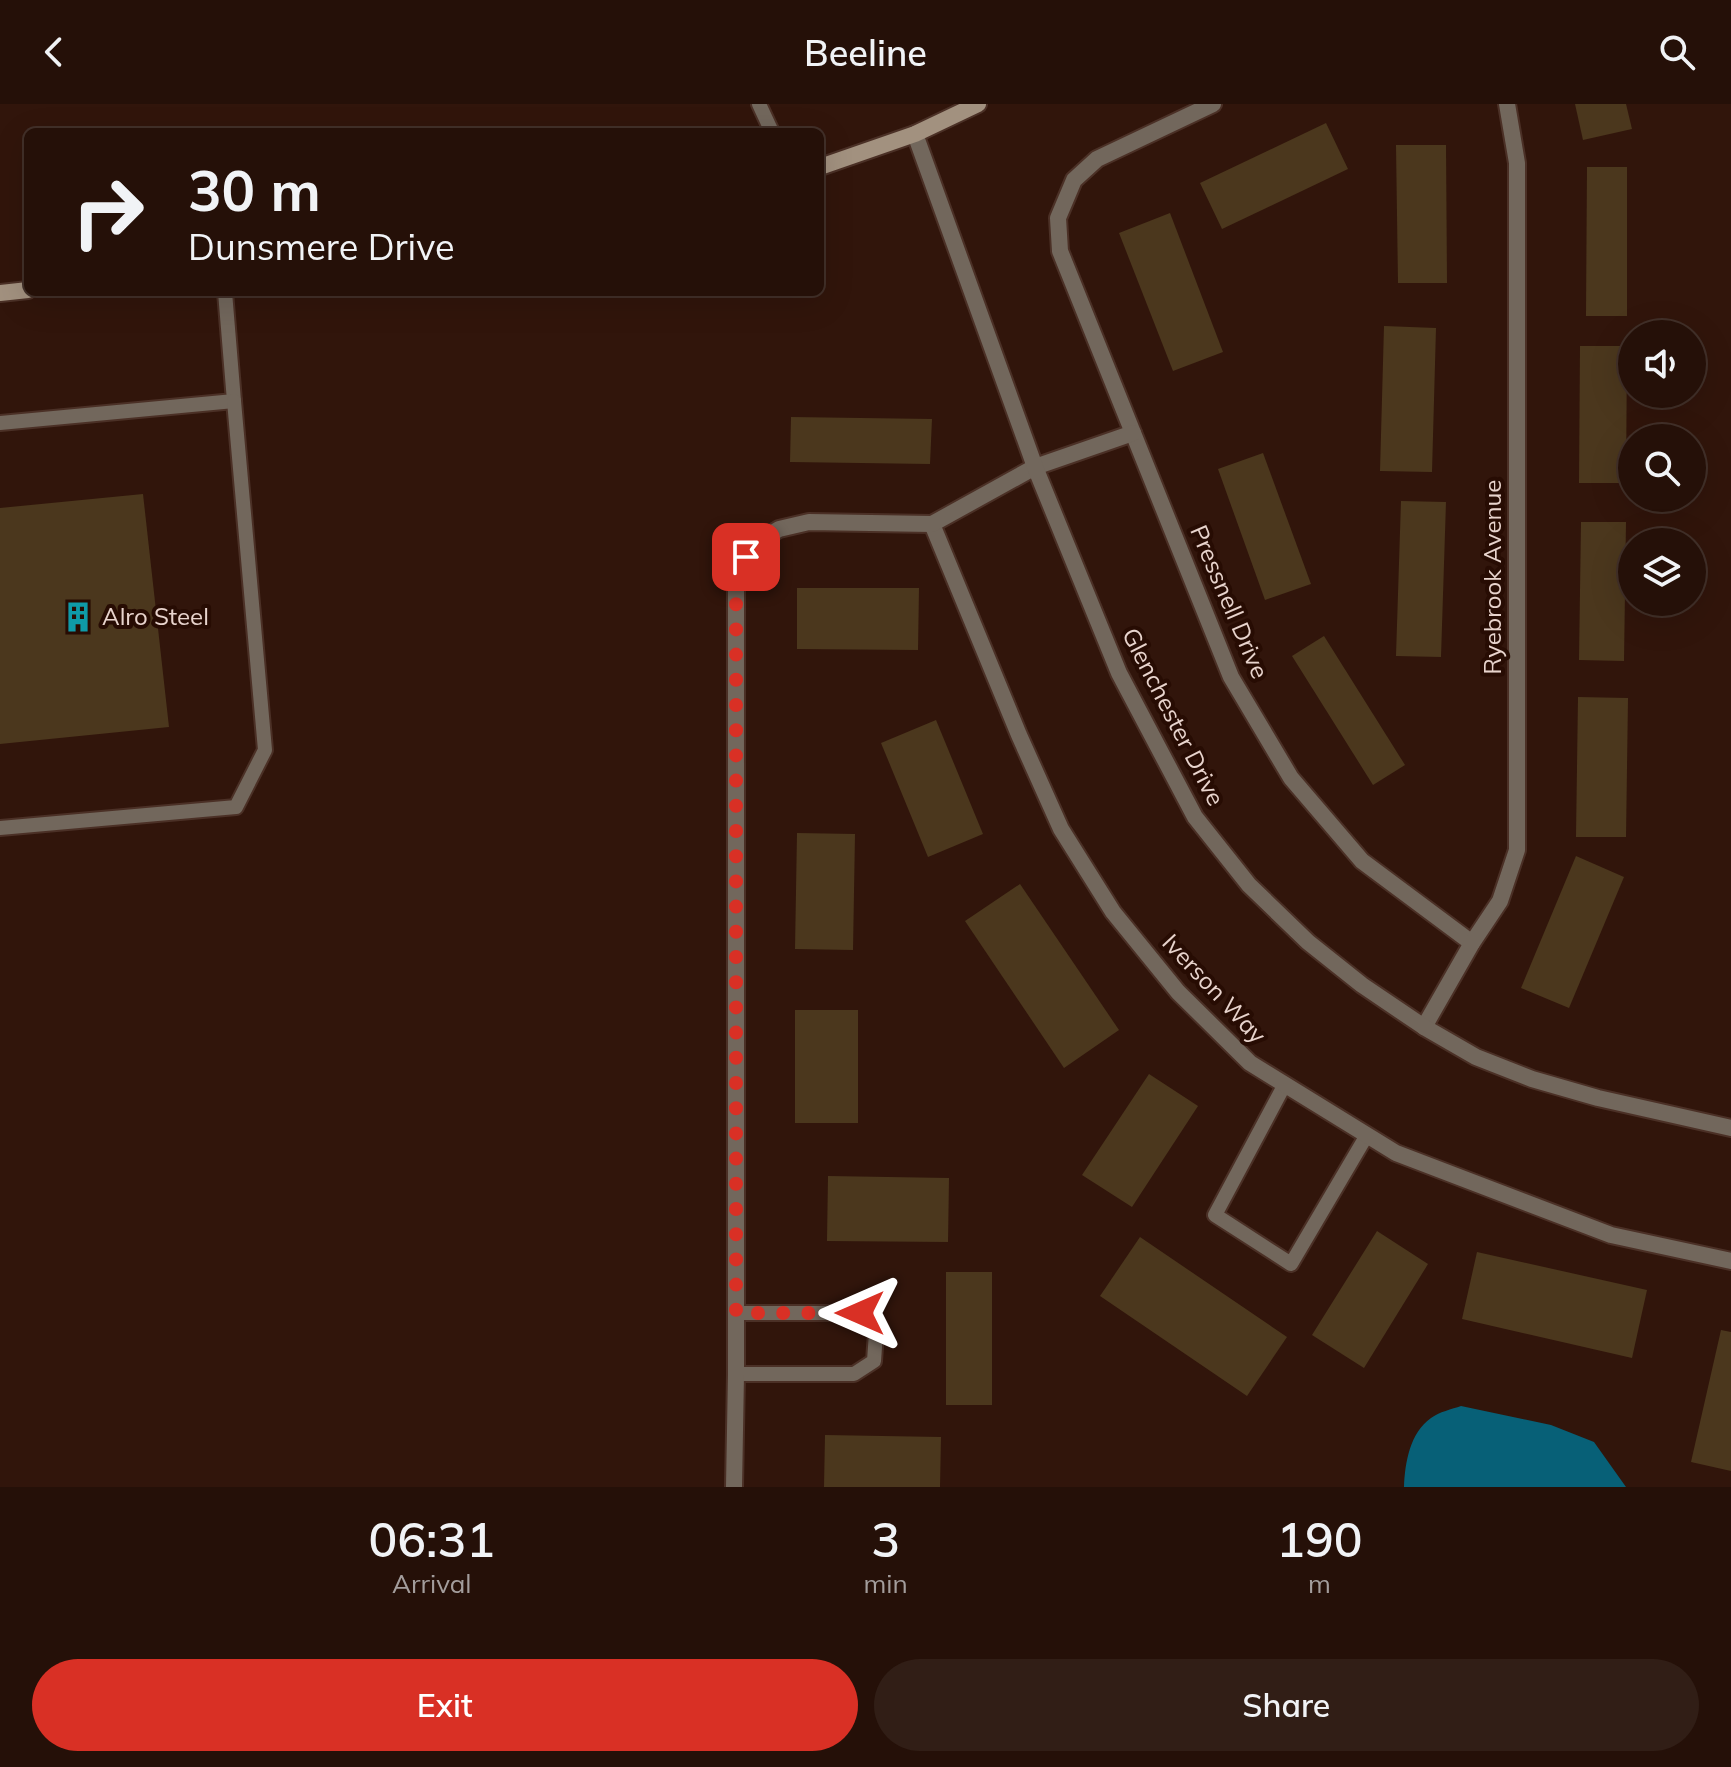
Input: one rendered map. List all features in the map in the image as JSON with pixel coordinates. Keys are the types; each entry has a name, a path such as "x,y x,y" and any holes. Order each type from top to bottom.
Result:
{"main road":[{"path":"824,166 915,134 978,104"},
{"path":"0,293 24,290"}],"street":[{"name":"Pressnell Drive","path":"1213,104 1097,159 1074,180 1058,218 1060,251 1231,677 1291,778 1362,861 1472,943"},
{"name":"Ryebrook Avenue","path":"1424,1027 1500,901 1517,850 1517,163 1507,104"},
{"name":"Glenchester Drive","path":"915,134 1035,467 1119,673 1195,817 1249,885 1308,942 1362,985 1424,1027 1476,1057 1532,1079 1598,1098 1731,1128"},
{"path":"734,1487 736,571 756,543 779,529 809,522 932,524 1035,467 1133,433"},
{"name":"Iverson Way","path":"932,524 1061,829 1113,912 1178,992 1250,1063 1396,1153 1611,1235 1731,1261"}],"lane":[{"path":"759,104 770,128"},
{"path":"0,828 236,807 265,750 225,296"},
{"path":"0,423 234,401"},
{"path":"1285,1084 1215,1215 1291,1264 1367,1135"},
{"path":"736,1313 860,1313 876,1333 874,1361 854,1374 736,1374"}],"water":[{"path":"1461,1406 1551,1425 1594,1442 1626,1487 1404,1487 1407,1458 1418,1432 1434,1416"}],"building":[{"path":"1575,104 1626,104 1632,129 1583,140"},
{"path":"1326,123 1348,169 1222,229 1200,183"},
{"path":"1396,145 1446,145 1447,283 1398,283"},
{"path":"1587,167 1627,167 1627,316 1586,316"},
{"path":"1170,213 1223,352 1173,371 1119,233"},
{"path":"1384,326 1436,328 1432,472 1380,471"},
{"path":"1580,346 1618,346 1618,408 1627,408 1626,424 1618,424 1618,483 1579,483"},
{"path":"791,417 932,419 930,464 790,462"},
{"path":"1263,453 1311,584 1265,600 1218,469"},
{"name":"Alro Steel","path":"143,494 169,727 0,744 0,508"},
{"path":"1401,501 1446,502 1441,657 1396,656"},
{"path":"1581,522 1626,522 1626,528 1618,528 1618,616 1625,616 1624,661 1579,660"},
{"path":"797,588 919,588 918,650 797,649"},
{"path":"1324,636 1405,765 1373,785 1292,656"},
{"path":"1578,697 1628,698 1626,837 1576,837"},
{"path":"936,720 983,834 928,857 881,743"},
{"path":"797,833 855,834 853,950 795,949"},
{"path":"1576,856 1624,877 1569,1008 1521,988"},
{"path":"1020,884 1119,1030 1064,1068 965,921"},
{"path":"795,1010 858,1010 858,1123 795,1123"},
{"path":"1149,1074 1198,1106 1132,1207 1082,1175"},
{"path":"828,1176 949,1178 948,1242 827,1241"},
{"path":"1377,1231 1428,1264 1364,1368 1312,1335"},
{"path":"1140,1237 1287,1337 1247,1396 1100,1296"},
{"path":"1477,1252 1647,1290 1632,1358 1462,1319"},
{"path":"946,1272 992,1272 992,1405 946,1405"},
{"path":"1721,1330 1731,1332 1731,1471 1691,1462"},
{"path":"825,1435 941,1437 940,1487 824,1487"}],"place":[{"name":"Alro Steel","path":"78,617"}],"route":[{"path":"746,557 736,571 736,1313 860,1313"}]}
